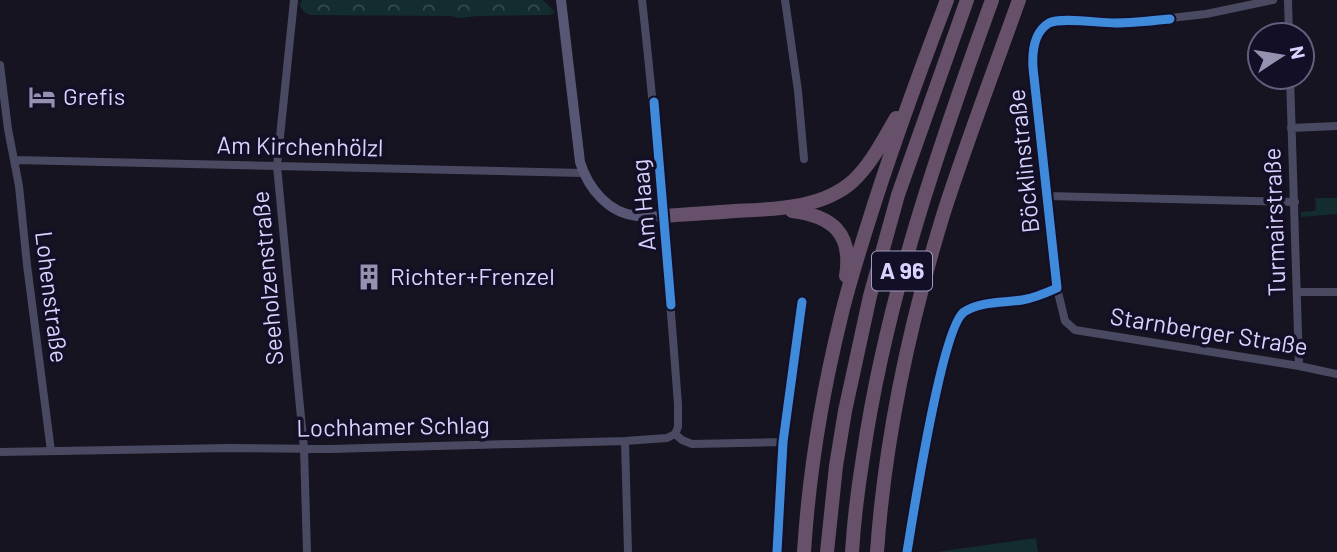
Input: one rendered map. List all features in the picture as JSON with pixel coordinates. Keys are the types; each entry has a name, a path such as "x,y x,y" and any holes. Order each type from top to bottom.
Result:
{"highway":[{"path":"804,552 812,462 841,315 883,176 947,0"},
{"name":"A 96","path":"827,552 839,444 870,296 898,195 967,0"},
{"name":"A 96","path":"852,552 853,522 870,412 892,309 916,225 992,0"},
{"path":"877,552 894,417 915,317 945,211 1019,0"},
{"path":"664,216 777,209 826,197 853,181 875,155 912,92"},
{"path":"777,209 810,213 824,218 844,241 847,271 841,315"}],"main road":[{"path":"560,3 583,173 598,196 617,211 636,216 664,216"}],"street":[{"name":"Seeholzenstraße","path":"294,0 277,166 304,449 307,552"},
{"name":"Am Haag","path":"642,0 664,216 678,405 678,427 675,434"},
{"path":"785,0 798,91 804,159"},
{"name":"Böcklinstraße","path":"1075,330 1065,321 1057,288 1032,55 1041,32 1048,24 1058,20 1135,22 1206,14 1273,0"},
{"path":"1288,0 1289,21"},
{"name":"Lohenstraße","path":"0,65 15,160 51,451"},
{"name":"Turmairstraße","path":"1290,91 1299,366"},
{"path":"1291,128 1337,126"},
{"name":"Am Kirchenhölzl","path":"15,160 583,173"},
{"path":"1047,196 1295,202"},
{"path":"1297,292 1337,292"},
{"path":"777,552 783,442 802,302"},
{"name":"Starnberger Straße","path":"1075,330 1337,374"},
{"name":"Lochhamer Schlag","path":"0,452 304,449 625,441 667,438 675,434 692,444 783,442"},
{"path":"625,441 628,552"}],"green space":[{"path":"302,0 543,0 555,12 550,15 458,18 311,15 302,9"},
{"path":"1315,198 1337,198 1337,214 1301,217 1301,212 1316,209"},
{"path":"1036,538 1038,552 936,552"}],"cycle path":[{"path":"907,552 938,385 955,325 964,312 971,308 1027,299 1057,288 1033,68 1037,37 1044,27 1055,21 1122,23 1170,19"},
{"path":"654,102 671,305"},
{"path":"777,552 783,442 802,302"}],"place":[{"name":"Grefis","path":"42,97"},
{"name":"Richter+Frenzel","path":"369,277"}]}
